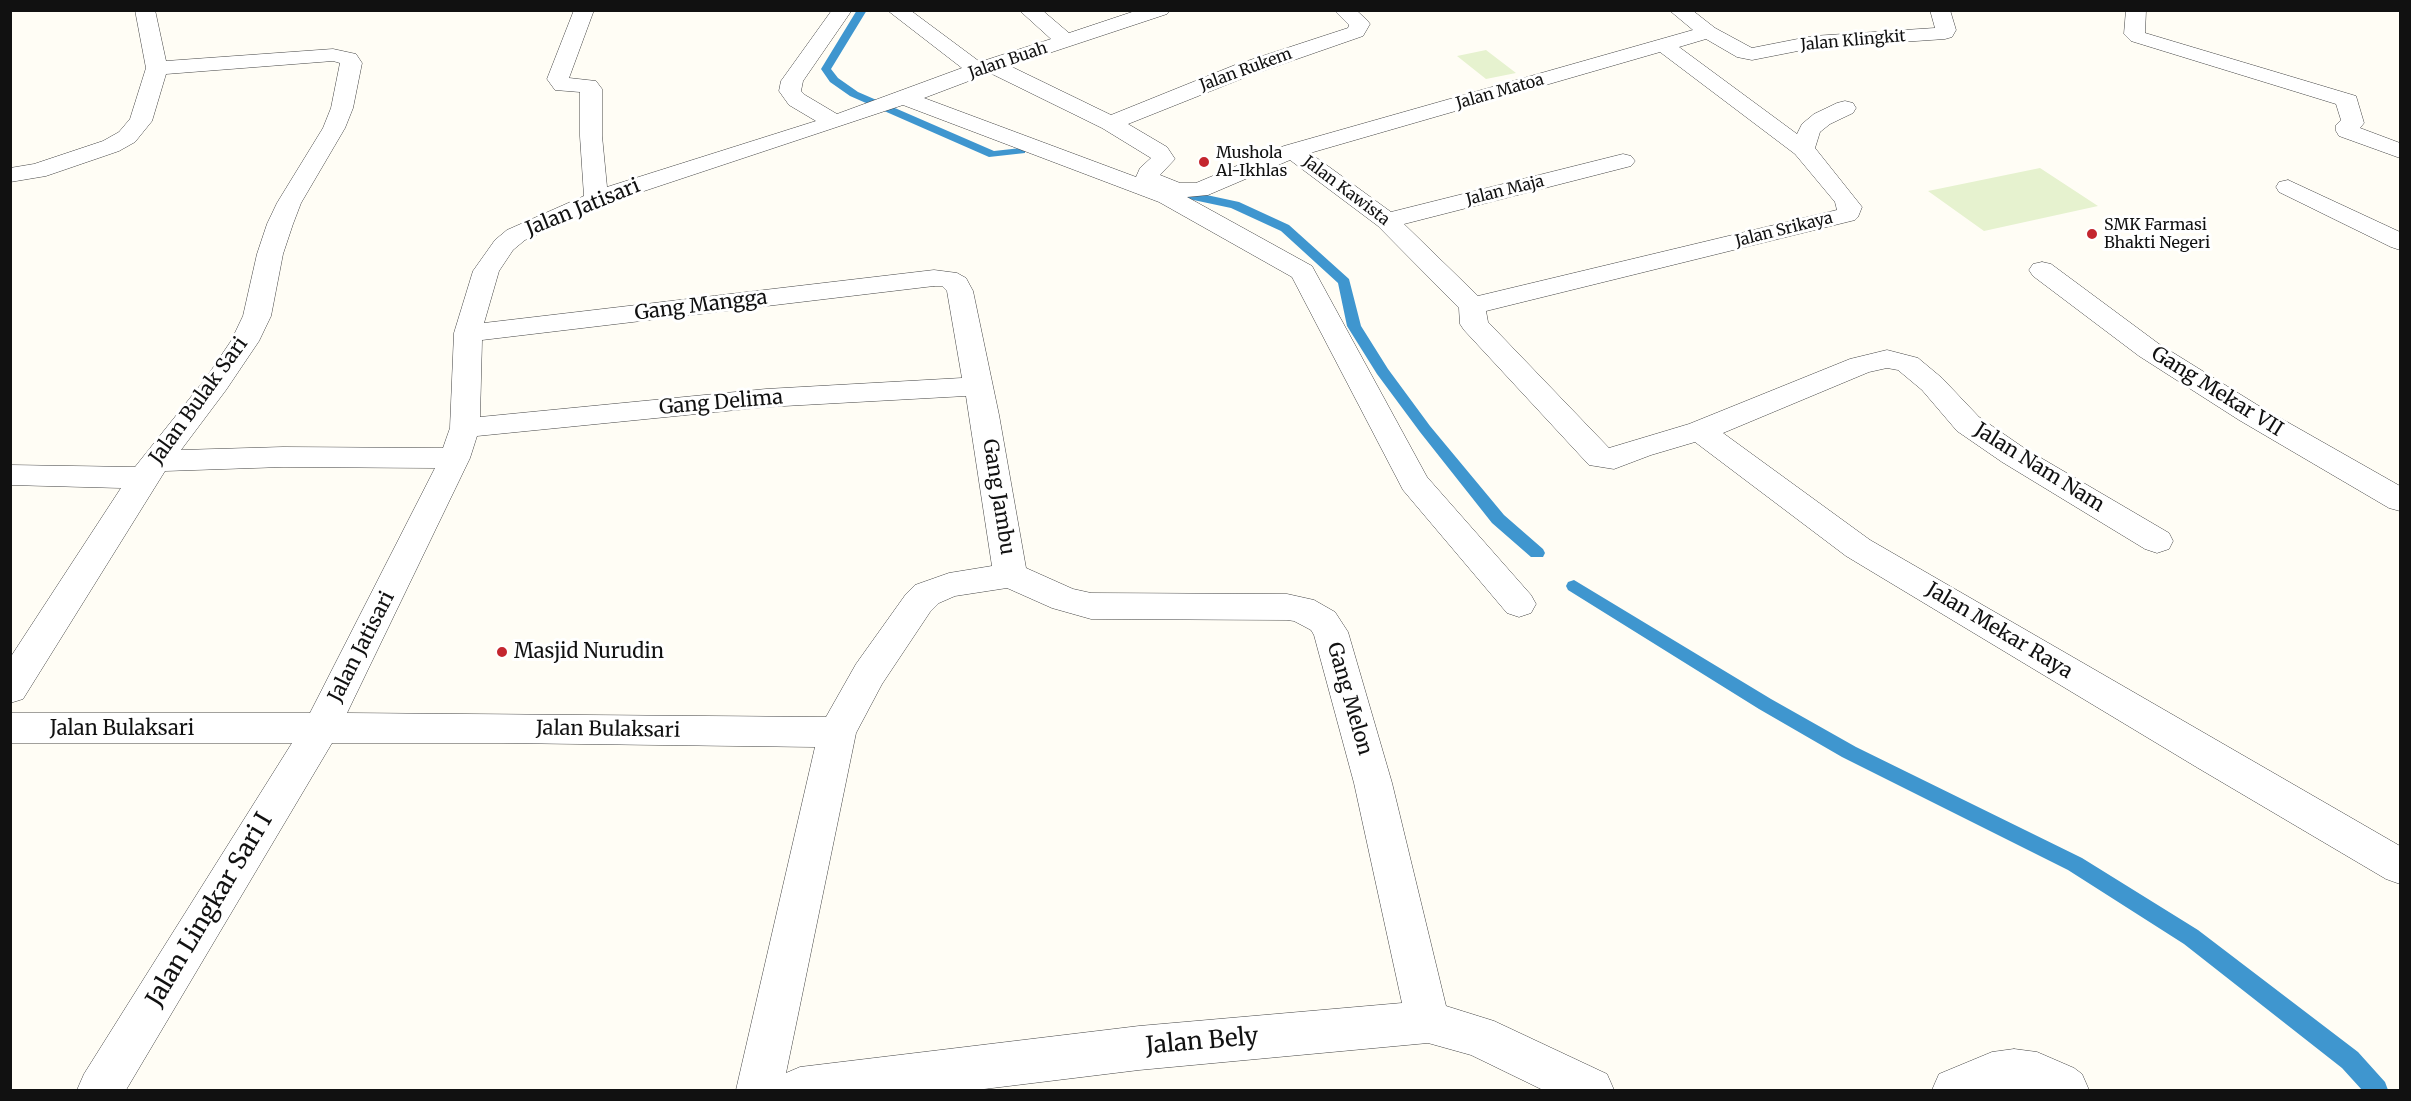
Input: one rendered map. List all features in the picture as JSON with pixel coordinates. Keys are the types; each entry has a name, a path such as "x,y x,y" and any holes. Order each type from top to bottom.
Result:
{"street":[{"path":"10,176 38,171 111,146 136,130 141,121 157,68 146,10"},
{"path":"584,10 558,79 563,85 588,86 591,89 596,199"},
{"path":"842,10 792,81 790,90 797,100 846,118"},
{"name":"Jalan Kawista","path":"897,10 984,68 1110,123 1163,156 1163,159 1148,173 1150,180 1183,191 1199,190 1292,151 1387,221 1472,306 1473,324 1600,458 1614,459 1700,430"},
{"path":"1029,10 1066,41"},
{"name":"Jalan Buah","path":"846,118 984,68 1160,10"},
{"name":"Jalan Rukem","path":"1110,123 1243,70 1356,32 1360,24 1344,10"},
{"path":"1679,10 1708,32"},
{"name":"Jalan Klingkit","path":"1708,32 1744,53 1760,54 1813,42 1945,33 1940,10"},
{"path":"2136,10 2134,34 2138,38 2342,98 2348,101 2353,123 2347,125 2348,131 2400,151"},
{"name":"Jalan Matoa","path":"1292,151 1708,32"},
{"name":"Jalan Srikaya","path":"1472,306 1848,214 1850,207 1845,199 1803,149 1664,45"},
{"name":"Jalan Bulak Sari","path":"10,689 150,469 216,384 245,341 257,316 270,254 280,224 289,203 334,128 342,108 351,63 349,58 333,55 157,68"},
{"path":"897,101 1168,197 1303,272 1414,483 1519,604"},
{"path":"1803,149 1810,129 1822,119 1845,108"},
{"name":"Jalan Jatisari","path":"320,730 455,458 465,428 468,333 486,271 504,245 516,235 596,199 846,118"},
{"name":"Jalan Maja","path":"1387,221 1623,161"},
{"path":"10,196 38,171"},
{"path":"2288,187 2400,243"},
{"name":"Gang Mekar VII","path":"2042,270 2148,350 2249,413 2400,500"},
{"name":"Gang Mangga","path":"468,333 934,278"},
{"name":"Gang Jambu","path":"837,732 869,674 918,603 927,594 949,585 1010,575 959,287 948,279 934,278"},
{"name":"Jalan Nam Nam","path":"1700,430 1860,365 1887,359 1908,364 1932,384 1968,424 2013,455 2157,541"},
{"name":"Gang Delima","path":"465,428 766,398 978,386"},
{"name":"Jalan Mekar Raya","path":"1700,430 1858,548 2400,866"},
{"path":"10,475 150,469 283,457 455,458"},
{"name":"Gang Melon","path":"1010,575 1064,599 1091,606 1287,607 1302,609 1323,621 1331,632 1373,783 1428,1022"},
{"name":"Jalan Bulaksari","path":"10,728 320,730 502,728 746,733 837,732"},
{"name":"Jalan Lingkar Sari I","path":"100,1090 320,730"},
{"path":"759,1090 837,732"},
{"name":"Jalan Bely","path":"800,1090 1139,1048 1428,1022 1478,1036 1591,1090"},
{"path":"1955,1090 1992,1074 2014,1071 2037,1074 2066,1090"}],"green space":[{"path":"1486,50 1516,73 1486,79 1457,56"},
{"path":"2040,168 2098,206 1984,231 1928,191"}],"waterway":[{"path":"862,10 826,69 834,80 854,94 993,155 1021,151"},
{"path":"1174,192 1235,205 1285,228 1344,282 1354,326 1382,371 1425,429 1498,519 1537,553"},
{"path":"1574,586 1765,704 1849,752 2075,864 2191,937 2350,1060 2377,1090"}],"place":[{"name":"Mushola Al-Ikhlas","path":"1204,162"},
{"name":"SMK Farmasi Bhakti Negeri","path":"2092,234"},
{"name":"Masjid Nurudin","path":"502,652"}]}
